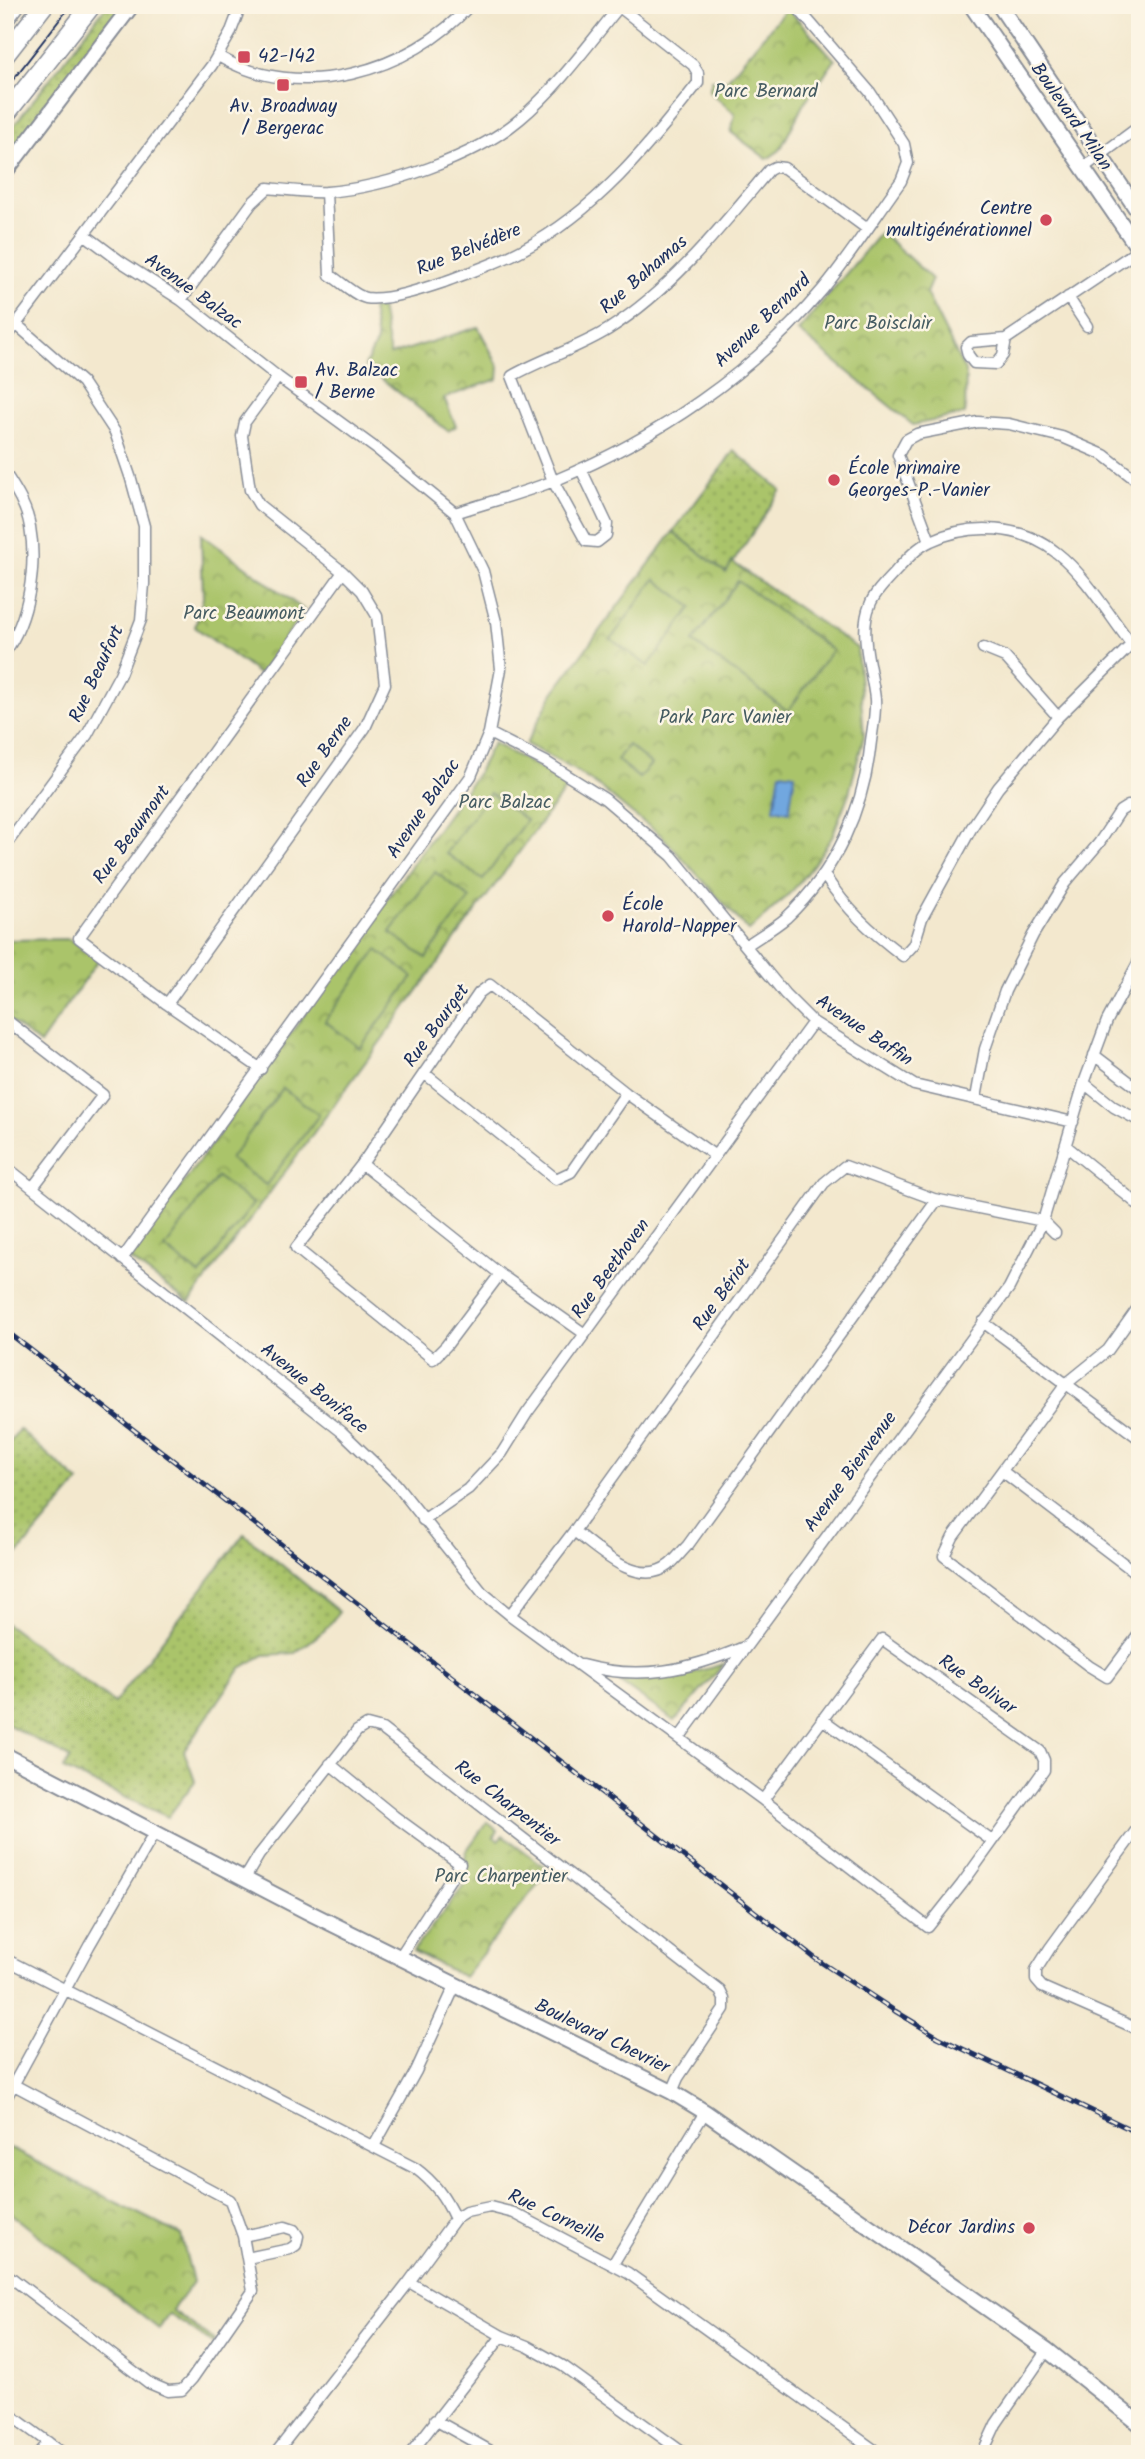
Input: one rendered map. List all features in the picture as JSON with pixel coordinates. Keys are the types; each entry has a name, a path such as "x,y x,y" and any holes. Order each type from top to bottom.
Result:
{"highway":[{"path":"5,18 15,5"},
{"path":"5,55 44,5"},
{"path":"5,115 92,5"}],"street":[{"path":"5,339 219,56 241,5"},
{"path":"219,56 243,67 287,77 317,78 352,74 386,64 411,52 450,25 470,5"},
{"name":"Avenue Bernard","path":"454,513 553,481 614,455 703,400 756,356 823,288 901,181 908,163 904,144 870,92 796,5"},
{"name":"Boulevard Milan","path":"971,5 1139,250"},
{"name":"Boulevard Milan","path":"999,5 1140,214"},
{"path":"181,300 252,203 268,188 326,192 392,181 482,143 519,120 553,86 618,6"},
{"name":"Rue Belvédère","path":"326,192 330,275 364,298 422,289 452,279 522,250 562,225 627,169 698,83 698,73 693,65 618,6"},
{"path":"5,172 132,8"},
{"path":"1083,168 1140,126"},
{"name":"Rue Bahamas","path":"553,481 512,376 610,329 648,299 697,256 775,167 783,168 866,228"},
{"name":"Avenue Balzac","path":"84,234 181,300 278,377 378,450 454,513 483,572 496,622 501,669 489,733 471,776 122,1259"},
{"path":"1006,339 1139,250"},
{"path":"1068,298 1087,326"},
{"name":"Rue Beaufort","path":"5,846 87,735 120,674 141,620 144,583 144,526 115,432 82,382 16,324"},
{"name":"Rue Berne","path":"167,1004 365,728 384,684 383,653 377,616 362,591 343,572 258,505 250,490 242,436 245,422 278,377"},
{"path":"930,541 898,456 906,439 917,434 978,422 1009,424 1062,437 1104,455 1140,483"},
{"path":"553,481 586,541 597,541 606,536 607,524 581,469"},
{"path":"5,473 22,500 30,527 32,577 27,603 11,645 5,652"},
{"path":"747,946 784,920 824,875 842,844 857,807 869,761 875,701 865,636 870,605 909,557 930,541 987,528 1017,533 1043,543 1060,555 1074,570 1140,655"},
{"name":"Rue Beaumont","path":"261,1069 167,1004 79,938 343,572"},
{"path":"824,875 842,903 903,956 914,944 922,918 972,827 1026,753 1058,717 1132,645"},
{"path":"983,648 1005,657 1058,717"},
{"name":"Avenue Baffin","path":"489,733 546,762 605,799 672,856 785,994 813,1022 914,1085 1073,1122"},
{"path":"976,1098 985,1049 1005,991 1033,935 1065,883 1099,843 1120,811 1128,806 1136,807 1140,811"},
{"name":"Avenue Bienvenue","path":"679,1738 1009,1288 1043,1221 1084,1083 1107,1021 1140,959"},
{"name":"Rue Bourget","path":"500,1274 446,1346 433,1359 296,1248 362,1164 479,993 490,985 626,1093 714,1155"},
{"path":"5,1019 103,1095 33,1187"},
{"name":"Rue Beethoven","path":"423,1520 468,1489 502,1453 527,1413 813,1022"},
{"path":"1094,1055 1140,1090"},
{"path":"424,1073 556,1179 571,1172 626,1093"},
{"path":"1084,1083 1114,1107 1138,1120 1140,1118"},
{"path":"1066,1146 1140,1206"},
{"path":"362,1164 500,1274 585,1334"},
{"name":"Avenue Boniface","path":"5,1166 342,1432 396,1484 482,1592 764,1800 928,1927"},
{"name":"Rue Bériot","path":"510,1615 574,1531 824,1183 845,1166 937,1200 1043,1221"},
{"path":"574,1531 607,1556 634,1571 652,1572 668,1566 688,1545 937,1200"},
{"path":"1043,1221 1055,1233"},
{"path":"1140,1306 1108,1350 1066,1384 953,1537 944,1556 1107,1677 1140,1633"},
{"path":"983,1322 1140,1438"},
{"path":"1002,1471 1140,1576"},
{"name":"Rue Bolivar","path":"764,1800 882,1639 1040,1751 1044,1770 928,1927"},
{"name":"Avenue Boniface","path":"576,1663 607,1671 646,1673 681,1669 744,1647"},
{"path":"822,1719 992,1841"},
{"name":"Rue Charpentier","path":"244,1880 259,1855 357,1731 367,1725 382,1728 720,1991 724,1999 724,2009 678,2078 672,2092"},
{"name":"Boulevard Chevrier","path":"5,1755 244,1880 672,2092 705,2112 1047,2350 1140,2424"},
{"path":"330,1764 460,1864 399,1958"},
{"path":"1140,1825 1036,1970 1036,1980 1042,1987 1140,2030"},
{"path":"5,2100 89,1945 155,1832"},
{"path":"5,1959 374,2146 432,2180 448,2202 455,2219 275,2454"},
{"path":"374,2146 416,2071 455,1986"},
{"path":"5,2273 149,2383 168,2391 182,2390 192,2379 253,2291 243,2236 230,2200 13,2085"},
{"path":"613,2264 705,2112"},
{"name":"Rue Corneille","path":"455,2219 462,2213 495,2207 613,2264 880,2454"},
{"path":"243,2236 285,2227 294,2230 298,2236 296,2245 290,2249 247,2258"},
{"path":"409,2282 502,2336 563,2366 685,2454"},
{"path":"410,2454 502,2336"},
{"path":"982,2454 996,2424 1047,2350"},
{"path":"5,2411 64,2454"},
{"path":"435,2420 496,2454"},
{"path":"38,2454 48,2442"}],"green space":[{"path":"107,5 125,5 5,161 5,137"},
{"name":"Parc Bernard","path":"787,8 835,60 804,103 780,150 767,159 731,132 735,114 709,91 712,80 727,80"},
{"name":"Parc Boisclair","path":"881,232 932,279 926,293 966,373 965,414 913,425 798,331"},
{"path":"381,308 390,355 478,327 499,367 498,379 444,398 456,426 448,431 365,366 377,341 372,309"},
{"path":"734,451 781,490 726,573 673,532"},
{"name":"Park Parc Vanier","path":"673,532 726,573 732,562 857,648 864,736 849,793 831,839 813,865 793,890 749,931 661,835 601,788 526,744 553,693"},
{"name":"Parc Beaumont","path":"201,534 304,610 260,675 195,627 203,598"},
{"path":"655,579 692,607 648,666 611,639"},
{"path":"738,581 832,650 788,711 693,642"},
{"name":"Parc Balzac","path":"493,743 569,784 189,1303 129,1259 477,774"},
{"path":"628,745 651,764 639,778 617,760"},
{"path":"490,793 526,820 483,880 446,853"},
{"path":"435,872 470,898 426,958 390,932"},
{"path":"69,939 99,959 40,1044 5,1017 5,943 7,940"},
{"path":"377,950 413,977 360,1048 325,1021"},
{"path":"283,1088 319,1115 266,1185 230,1159"},
{"path":"217,1177 253,1204 200,1275 165,1248"},
{"path":"19,1429 79,1482 5,1569 5,1450"},
{"path":"244,1534 339,1612 325,1630 295,1653 264,1655 241,1668 184,1751 195,1781 168,1817 63,1769 70,1758 5,1723 5,1623 114,1703"},
{"path":"724,1664 675,1721 619,1682 675,1678"},
{"name":"Parc Charpentier","path":"487,1822 498,1831 494,1837 498,1840 503,1835 549,1870 464,1977 413,1951 467,1882 461,1875 467,1850"},
{"path":"5,2146 181,2235 193,2282 172,2310 215,2341 213,2344 169,2314 159,2329 5,2209"}],"water":[{"path":"780,772 795,774 789,812 774,809"}],"tram line":[{"path":"5,90 71,5"}],"railway":[{"path":"5,1330 816,1959 938,2037 1140,2134"}],"place":[{"name":"42-142","path":"244,57"},
{"name":"Av. Broadway / Bergerac","path":"283,85"},
{"name":"Centre multigénérationnel","path":"1046,220"},
{"name":"Av. Balzac / Berne","path":"301,382"},
{"name":"École primaire Georges-P.-Vanier","path":"834,480"},
{"name":"École Harold-Napper","path":"608,916"},
{"name":"Décor Jardins","path":"1029,2228"}]}
